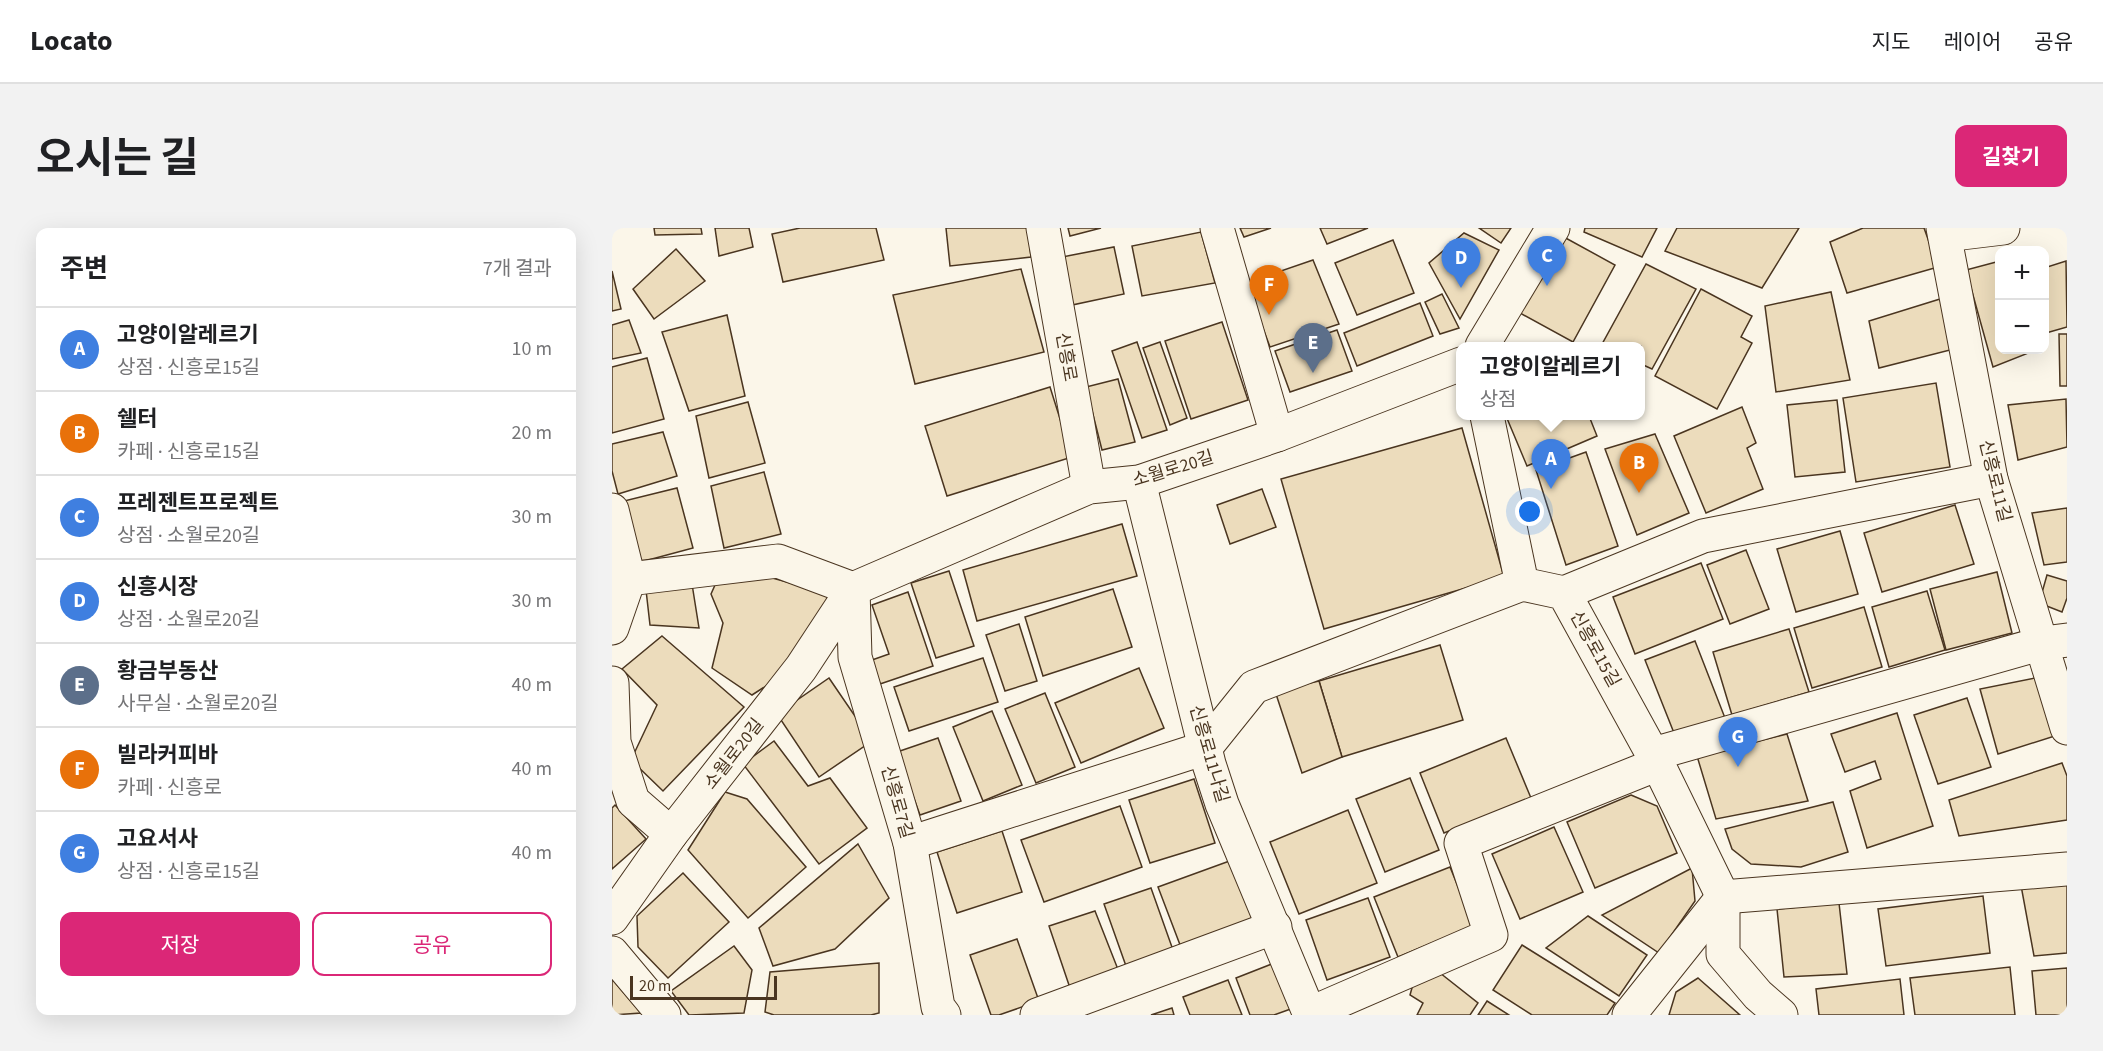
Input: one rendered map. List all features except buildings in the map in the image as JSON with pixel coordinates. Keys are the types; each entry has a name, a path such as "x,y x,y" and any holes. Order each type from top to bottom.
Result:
{"street":[{"name":"신흥로","path":"1043,228 1089,487"},
{"path":"1217,228 1277,435"},
{"path":"1484,342 1553,228"},
{"path":"1944,232 2004,228"},
{"name":"신흥로11길","path":"1944,232 1991,479 2055,642 2067,728"},
{"name":"소월로20길","path":"612,918 671,834 801,668 853,589 1089,487 1139,482 1277,435 1456,366"},
{"path":"910,843 1205,748 1254,687 1522,584 1488,420"},
{"path":"1564,593 1703,536 1991,479"},
{"name":"신흥로11나길","path":"1139,482 1205,748 1222,804 1275,927 1309,1014"},
{"path":"612,510 621,580 612,628"},
{"path":"621,580 778,561 853,589"},
{"name":"신흥로15길","path":"1522,584 1564,593 1656,759 1723,897"},
{"name":"신흥로7길","path":"853,589 855,657 910,843 938,1006 944,1015"},
{"path":"1309,1014 1491,935 1461,843 1656,759 2055,642"},
{"path":"612,683 614,742 633,801 671,834"},
{"path":"1629,1015 1723,897 2067,869"},
{"path":"1723,897 1723,954 1758,994 1782,1015"},
{"path":"1037,1015 1275,927"},
{"path":"612,952 664,1015"}],"place":[{"name":"프레젠트프로젝트","path":"1547,286"},
{"name":"신흥시장","path":"1461,288"},
{"name":"빌라커피바","path":"1269,315"},
{"name":"황금부동산","path":"1313,373"},
{"name":"고양이알레르기","path":"1551,489"},
{"name":"쉘터","path":"1639,493"},
{"name":"고요서사","path":"1738,767"}]}
